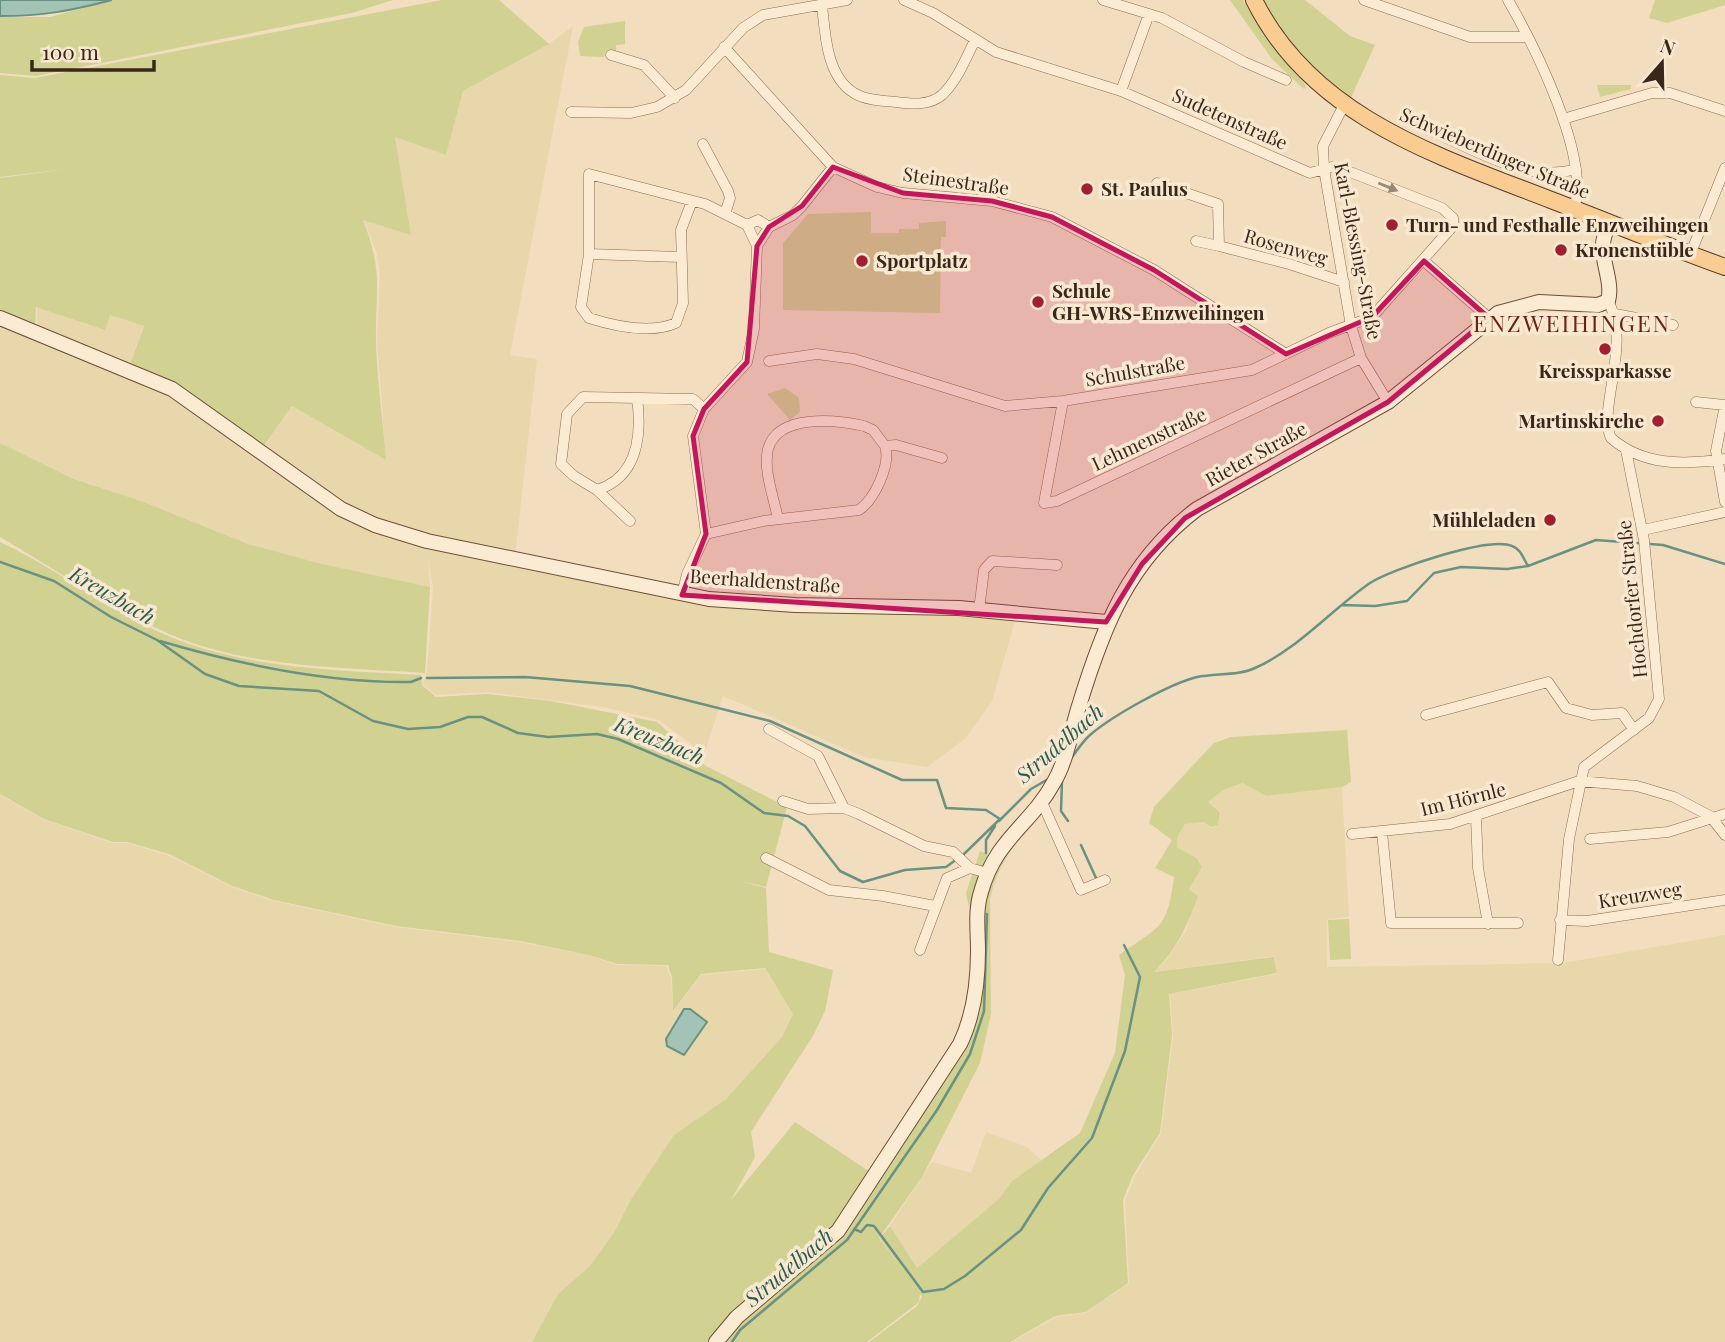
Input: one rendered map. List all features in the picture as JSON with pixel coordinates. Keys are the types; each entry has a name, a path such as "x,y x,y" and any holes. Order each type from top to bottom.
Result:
{"main road":[{"name":"Schwieberdinger Straße","path":"1254,0 1292,57 1344,105 1422,148 1725,267"}],"street":[{"path":"571,112 645,112 675,98 743,28 763,15 847,0"},
{"name":"Sudetenstraße","path":"904,0 933,13 1013,60 1121,91 1310,173 1340,168 1442,208 1453,218"},
{"path":"1104,0 1162,18 1269,75 1286,80"},
{"path":"1364,0 1470,37 1527,37"},
{"path":"1508,0 1563,120 1579,190 1574,209"},
{"path":"822,5 826,40 837,73 844,84 863,96 911,104 922,104 940,96 975,40"},
{"path":"1121,91 1149,14"},
{"name":"Steinestraße","path":"724,47 833,167 877,187 903,193 992,201 1052,217 1154,270 1286,354"},
{"path":"611,55 644,65 675,98"},
{"path":"1563,120 1652,93 1670,93 1725,111"},
{"name":"Karl-Blessing-Straße","path":"1344,105 1323,146 1324,169 1351,326 1361,358 1388,402"},
{"path":"1426,129 1533,172 1550,174 1576,169"},
{"path":"703,144 728,191 730,198 725,214"},
{"path":"757,246 769,227 793,215 833,167"},
{"path":"1690,255 1725,168"},
{"path":"681,595 687,574 706,534 693,436 704,409 747,362 754,329 757,246 747,225 725,214 692,201 589,174 589,254 582,290 584,313 589,318 612,325 655,327 676,323 681,313 683,290 681,230 692,201"},
{"name":"Rosenweg","path":"1157,183 1218,204 1219,246"},
{"name":"Schulstraße","path":"769,361 817,354 854,359 989,404 1012,406 1063,401 1252,370 1329,332 1372,317 1451,233 1453,218"},
{"path":"747,225 758,220 769,227"},
{"path":"1611,224 1605,233 1603,248 1611,308 1615,373 1607,430 1611,438 1626,450 1652,461 1722,459"},
{"name":"Rosenweg","path":"1196,241 1289,264 1344,282"},
{"path":"589,254 680,257"},
{"path":"1424,261 1489,318"},
{"name":"Rieter Straße","path":"716,1342 737,1317 838,1231 954,1055 972,1012 977,974 978,906 987,873 1004,843 1053,784 1106,622 1142,564 1185,518 1388,402 1489,318 1509,308 1539,302 1611,308"},
{"path":"1611,308 1673,325"},
{"name":"Beerhaldenstraße","path":"0,317 172,389 341,509 375,525 427,541 681,595 794,605 979,610 1106,622"},
{"name":"Lehmenstraße","path":"1063,401 1044,503 1057,501 1361,358"},
{"path":"629,521 597,489 574,476 561,464 567,414 573,404 583,397 693,399 704,409"},
{"path":"597,489 609,486 638,450 641,425 637,398"},
{"path":"1696,402 1725,405 1716,451 1722,459 1725,502"},
{"path":"706,534 778,519 834,515 859,510 873,494 886,462 885,446 873,430 864,425 790,425 778,434 768,454 778,519"},
{"path":"885,446 896,444 942,458"},
{"name":"Hochdorfer Straße","path":"1558,960 1560,919 1579,781 1584,767 1634,730 1655,709 1660,691 1643,535 1626,450"},
{"path":"1643,535 1725,512"},
{"path":"979,610 984,570 992,561 1057,565"},
{"path":"1426,715 1548,682 1566,708 1592,715 1622,713 1634,730"},
{"path":"769,729 818,756 844,808"},
{"path":"1579,781 1637,786 1674,797 1710,816 1725,835"},
{"name":"Im Hörnle","path":"1352,834 1438,826 1476,817 1579,781"},
{"path":"1041,800 1081,890 1099,882"},
{"path":"783,801 815,810 844,808 924,846 953,852 968,865 987,873"},
{"path":"1590,839 1668,832 1710,816 1725,814"},
{"path":"1476,817 1478,868 1488,924"},
{"path":"1382,832 1391,923 1518,923"},
{"path":"766,858 829,890 883,896 935,906"},
{"path":"920,950 947,878 968,865"},
{"name":"Kreuzweg","path":"1560,919 1587,921 1725,900"}],"highlighted area":[{"path":"833,167 903,193 992,201 1052,217 1154,270 1286,354 1372,317 1424,261 1489,318 1388,402 1185,518 1142,564 1106,622 682,595 706,534 693,436 704,409 747,362 757,246 769,227 802,206"}],"shaded area":[{"path":"0,0 112,0 56,12 0,16"},
{"path":"573,26 510,355 537,359 515,556 363,519 262,450 292,406 386,460 377,341 380,273 377,254 364,220 411,234 395,137 446,155 463,91 549,44"},
{"path":"37,307 104,330 110,315 143,326 129,367 37,331"},
{"path":"0,320 154,382 352,518 647,592 1016,617 992,701 966,738 927,767 864,757 723,696 704,754 659,720 603,707 487,692 436,695 423,684 427,671 433,587 428,559 430,587 322,564 248,544 141,501 75,479 7,447 0,443"},
{"path":"1244,783 1266,796 1342,787 1349,917 1327,919 1327,967 1563,963 1725,935 1725,1342 1012,1342 1056,1317 1086,1313 1129,1283 1125,1200 1135,1176 1161,1134 1173,1036 1170,994 1277,974 1275,956 1153,972 1165,962 1186,931 1198,896 1189,889 1202,867 1196,858 1177,847 1178,835 1185,824 1203,822 1211,828 1218,825 1221,812 1208,802 1223,790"},
{"path":"0,795 43,819 112,843 127,843 168,855 232,887 274,901 396,927 519,942 589,955 616,965 666,966 671,978 673,1012 701,975 765,969 793,1014 782,1037 726,1099 674,1135 630,1201 615,1231 590,1266 558,1294 532,1342 0,1342"},
{"path":"684,1009 690,1009 707,1022 684,1055 667,1046 666,1039"},
{"path":"986,1132 1027,1147 1043,1162 1012,1181 999,1199 917,1268 890,1226 932,1162 971,1173"}],"green space":[{"path":"114,0 393,0 352,13 36,76 0,73 0,17 50,17"},
{"path":"442,0 499,0 549,44 463,91 446,155 395,137 411,235 363,220 376,268 377,357 386,460 292,406 261,450 129,367 144,326 110,315 105,330 36,307 35,330 0,315 0,178 67,169 0,177 0,75 35,78"},
{"path":"1230,0 1243,0 1266,38 1306,86 1304,89 1272,59"},
{"path":"1263,0 1305,0 1350,36 1375,45 1349,102 1323,81 1300,56"},
{"path":"1655,0 1725,0 1725,5 1667,23 1649,18"},
{"path":"625,21 625,44 616,45 616,51 606,51 604,57 580,56 578,42 584,27"},
{"path":"1597,85 1631,85 1631,89 1600,97"},
{"name":"Sportplatz","path":"871,212 871,233 899,233 899,229 919,229 919,223 946,221 946,237 941,237 940,313 783,310 783,243 808,214"},
{"path":"785,388 799,398 800,412 790,420 767,394"},
{"path":"0,443 74,479 141,501 248,544 322,564 430,587 425,673 294,664 229,653 197,645 124,612 0,537"},
{"path":"0,542 146,626 198,647 261,662 421,675 422,685 436,697 487,694 551,701 657,722 706,766 787,807 766,887 739,881 766,888 769,952 833,970 825,1011 814,1034 751,1132 755,1157 731,1200 795,1122 873,1174 843,1220 713,1342 532,1342 558,1294 590,1266 615,1231 630,1201 674,1135 726,1099 782,1037 793,1014 765,968 701,974 673,1011 672,977 668,965 617,964 589,955 520,941 396,926 274,900 232,886 169,854 127,842 113,842 44,819 0,794"},
{"path":"1347,730 1351,782 1342,787 1266,796 1243,783 1223,790 1208,802 1220,812 1218,825 1211,827 1203,822 1185,824 1178,835 1177,847 1196,858 1202,867 1189,889 1198,896 1180,937 1154,972 1274,957 1277,973 1169,994 1172,1035 1160,1133 1133,1175 1123,1200 1128,1283 1086,1312 1055,1316 1010,1342 869,1342 917,1306 922,1297 880,1238 890,1226 917,1268 999,1199 1012,1181 1080,1133 1115,1053 1125,975 1119,955 1160,925 1171,894 1174,877 1155,868 1172,840 1149,823 1154,807 1214,743 1231,737"},
{"path":"1044,811 1010,852 993,886 990,899 991,1014 980,1063 922,1177 879,1238 920,1293 919,1302 867,1342 720,1342 832,1241 967,1036 976,936 966,893 980,851 1000,860 1035,812"},
{"path":"1349,919 1351,959 1330,960 1328,920"}],"waterway":[{"name":"Strudelbach","path":"1342,605 1375,606 1407,601 1434,573 1461,567 1507,569 1528,566 1596,540 1663,545 1725,564"},
{"name":"Strudelbach","path":"1070,760 1084,741 1100,727 1157,693 1197,677 1241,672 1271,660 1381,577 1441,556 1500,544 1518,549 1528,566"},
{"name":"Kreuzbach","path":"0,562 54,581 111,617 157,640 205,674 239,686 319,691 373,721 408,729 440,727 468,717 482,717 518,733 548,737 597,734 618,739 721,783 764,813 788,816 805,826 840,871 863,882 905,870 946,867 957,859"},
{"path":"160,641 253,665 316,676 379,682 411,682 421,678"},
{"path":"427,678 525,677 630,686 770,721 902,780 937,780 946,808 986,810 1000,819 963,855"},
{"name":"Strudelbach","path":"999,821 1031,789 1050,778"},
{"path":"1062,781 1061,811 1068,821"},
{"name":"Strudelbach","path":"986,853 986,840 995,826"},
{"path":"1081,845 1096,878"},
{"name":"Strudelbach","path":"732,1342 740,1330 847,1240 937,1110 970,1054 984,1011 987,914"},
{"path":"854,1229 861,1232 867,1225 874,1226 923,1292 944,1289 965,1276 1021,1230 1048,1188 1092,1138 1125,1051 1140,977 1124,945"}],"place":[{"name":"St. Paulus","path":"1087,189"},
{"name":"Turn- und Festhalle Enzweihingen","path":"1392,225"},
{"name":"Kronenstüble","path":"1561,250"},
{"name":"Sportplatz","path":"862,261"},
{"name":"Schule GH-WRS-Enzweihingen","path":"1038,302"},
{"name":"Kreissparkasse","path":"1605,349"},
{"name":"Martinskirche","path":"1658,421"},
{"name":"Mühleladen","path":"1550,520"}],"district":[{"name":"ENZWEIHINGEN","path":"1572,324"}]}
